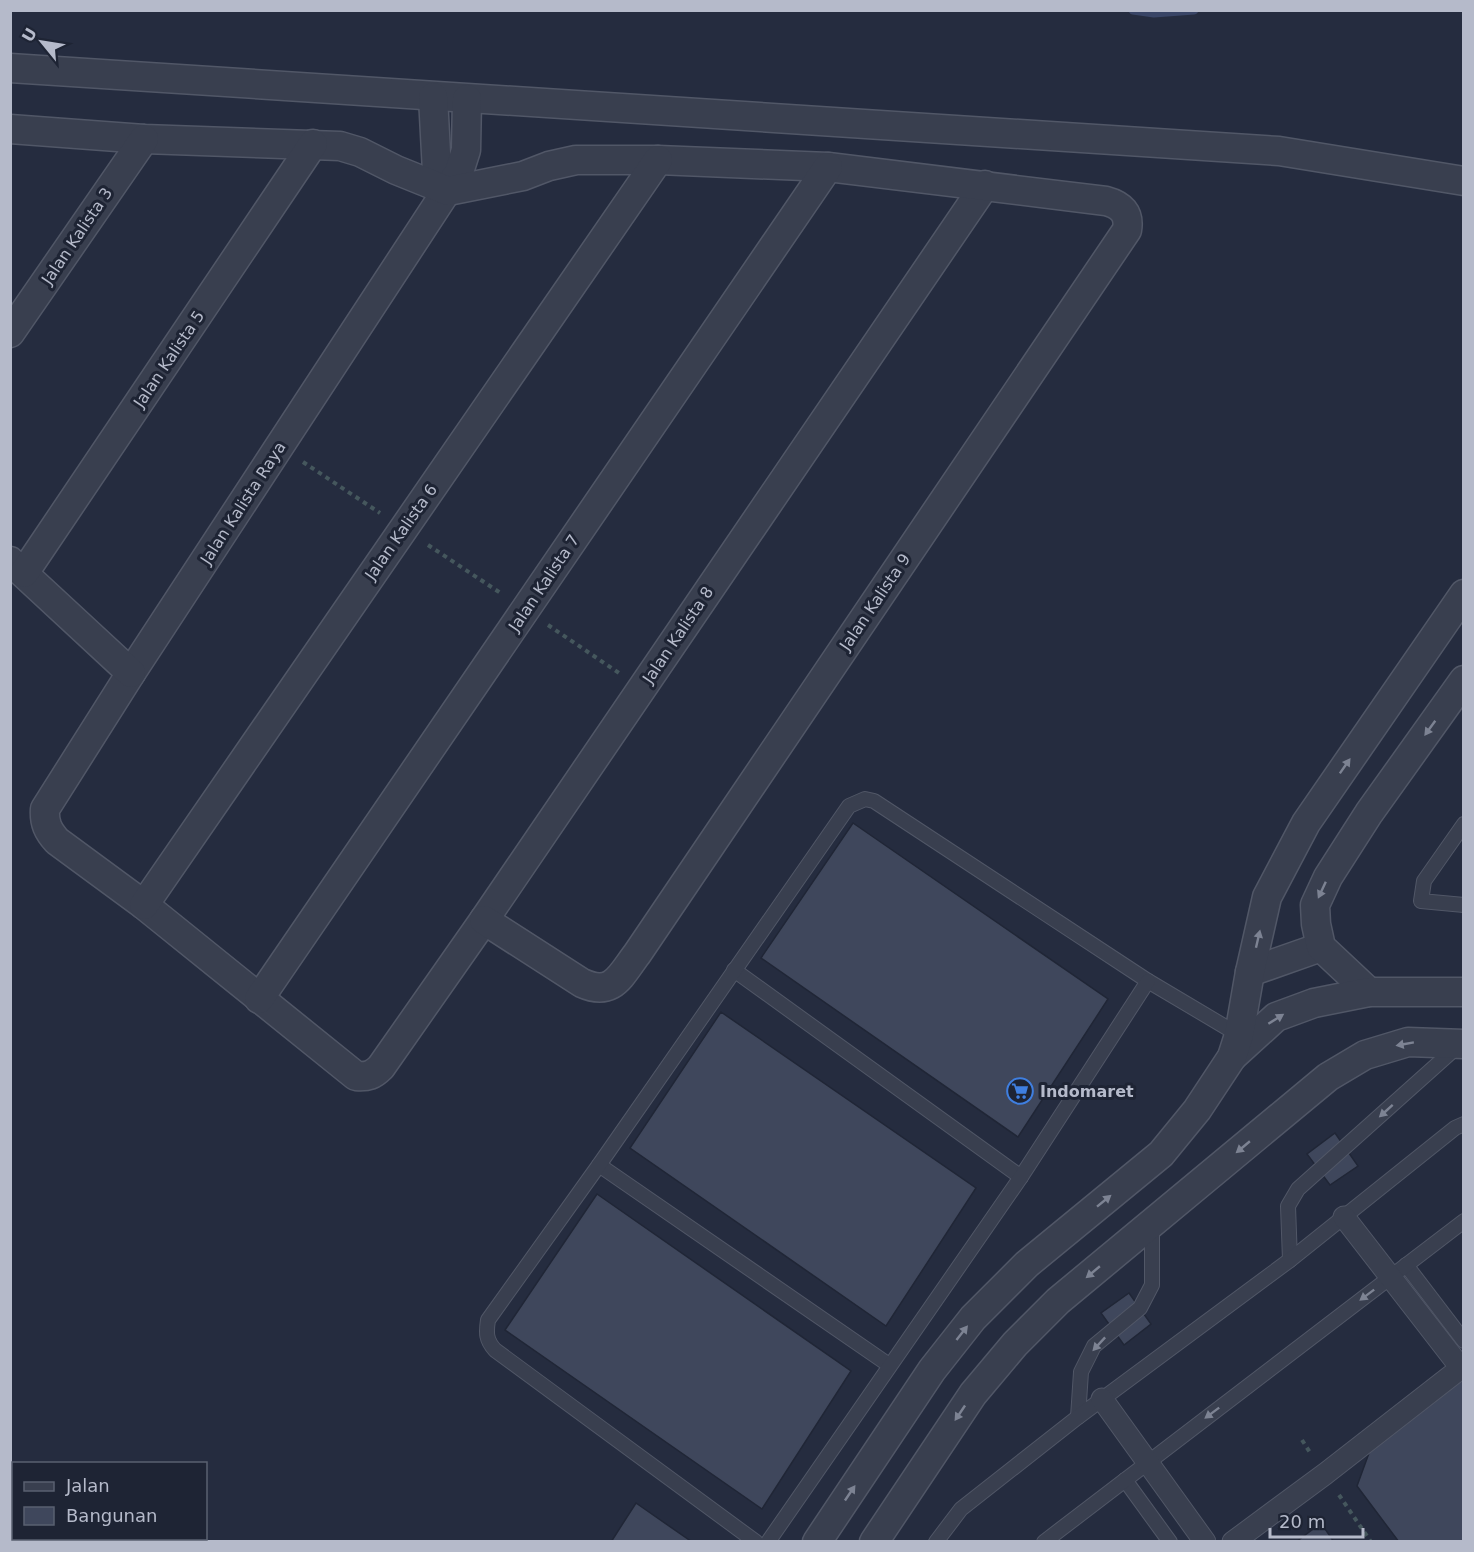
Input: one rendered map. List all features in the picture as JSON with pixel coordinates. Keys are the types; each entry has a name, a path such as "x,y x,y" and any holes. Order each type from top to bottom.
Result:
{"street":[{"path":"10,68 1280,151 1464,182"},
{"path":"433,97 437,172 448,191"},
{"name":"Jalan Kalista Raya","path":"144,905 57,841 48,830 44,818 45,809 131,673 448,191 459,172 466,150 467,99"},
{"path":"10,129 144,139 340,146 360,152 396,170 448,191 523,176 549,166 576,160 658,160 828,167 985,185"},
{"name":"Jalan Kalista 3","path":"10,333 144,139"},
{"name":"Jalan Kalista 5","path":"17,567 314,144"},
{"name":"Jalan Kalista 6","path":"144,905 658,160"},
{"name":"Jalan Kalista 7","path":"259,999 828,167"},
{"name":"Jalan Kalista 9","path":"484,920 582,983 595,989 606,987 616,981 1127,230 1129,221 1124,211 1116,204 985,185"},
{"name":"Jalan Kalista 8","path":"259,999 356,1076 373,1075 381,1068 985,185"},
{"path":"17,567 131,673"},
{"path":"817,1542 932,1370 973,1318 1027,1264 1161,1154 1197,1110 1235,1046 1268,897 1306,823 1464,594"},
{"path":"1369,992 1321,947 1315,905 1328,878 1369,813 1464,680"},
{"path":"144,905 259,999"},
{"path":"1250,972 1321,947"},
{"path":"1235,1046 1276,1017 1314,1003 1369,992 1464,992"},
{"path":"874,1542 973,1394 1015,1344 1058,1301 1328,1077 1365,1055 1408,1042 1462,1044"},
{"path":"1233,1542 1461,1368 1398,1271 1344,1217"},
{"path":"1102,1399 1205,1542"}],"lane":[{"path":"756,1542 495,1350 488,1342 486,1332 488,1320 849,806 865,799 874,801 1148,981 1235,1046"},
{"path":"1464,824 1424,881 1421,901 1464,905"},
{"path":"734,970 1022,1178"},
{"path":"768,1542 1022,1178 1148,981"},
{"path":"1290,1260 1288,1206 1298,1189 1462,1044"},
{"path":"936,1542 961,1509 1078,1417 1290,1260 1455,1128 1464,1124"},
{"path":"599,1165 890,1365"},
{"path":"1044,1542 1464,1221"},
{"path":"1078,1417 1081,1372 1094,1346 1140,1308 1152,1285 1152,1223"},
{"path":"1398,1271 1464,1341"},
{"path":"1125,1480 1170,1541"}],"path":[{"path":"280,447 642,688"}],"building":[{"path":"853,823 1108,999 1018,1137 761,958"},
{"path":"721,1012 976,1188 886,1326 630,1148"},
{"path":"1335,1133 1358,1166 1330,1185 1307,1154"},
{"path":"597,1194 851,1371 762,1509 505,1330"},
{"path":"1129,1293 1151,1324 1124,1345 1101,1313"},
{"path":"1464,1376 1464,1542 1399,1542 1357,1486 1373,1442"},
{"path":"636,1503 692,1542 611,1542"},
{"path":"1321,1523 1334,1542 1296,1542"}],"waterway":[{"path":"1133,10 1154,13 1194,10"}],"place":[{"name":"Indomaret","path":"1020,1091"}]}
